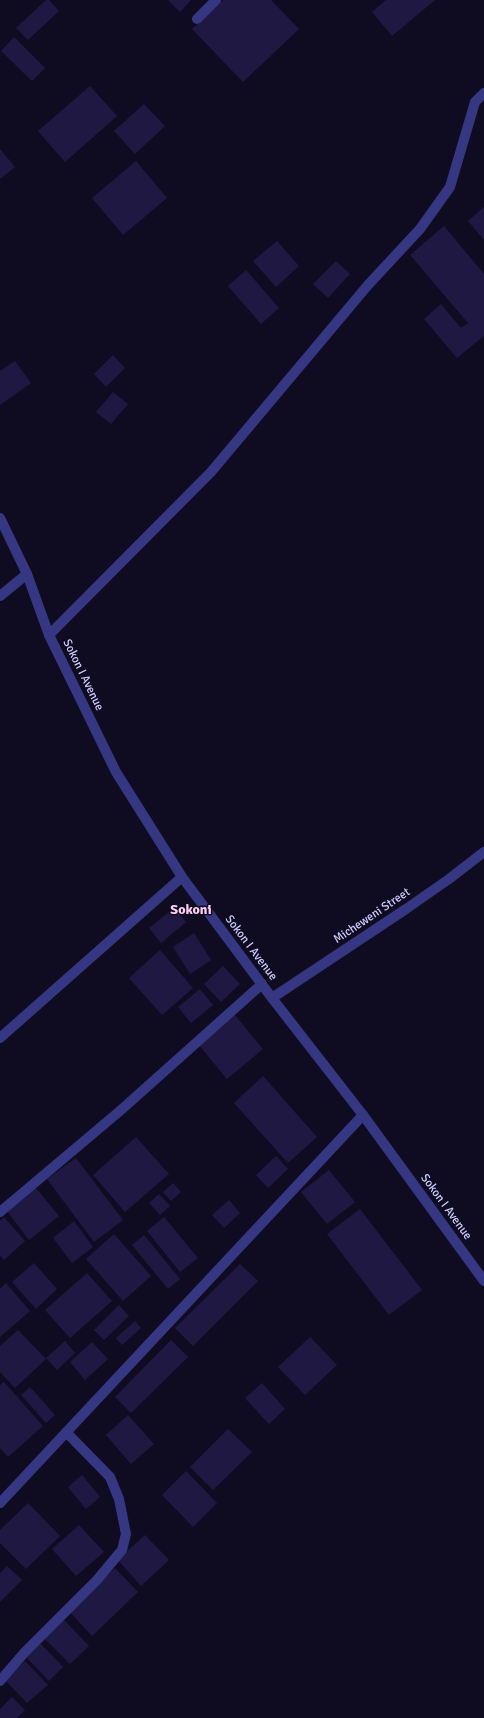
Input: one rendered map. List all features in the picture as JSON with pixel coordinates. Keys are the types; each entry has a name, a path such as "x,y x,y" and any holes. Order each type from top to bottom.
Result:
{"street":[{"path":"197,19 216,0"},
{"path":"49,635 211,472 368,285 420,229 450,187 475,102 484,93"},
{"name":"Sokon I Avenue","path":"0,518 27,574 49,635 116,772 182,877 272,998 363,1115 484,1281"},
{"path":"0,596 27,574"},
{"name":"Micheweni Street","path":"272,998 406,909 484,852"},
{"path":"0,1038 182,877"},
{"path":"0,1212 121,1110 262,984"},
{"path":"0,1503 363,1115"},
{"path":"0,1681 24,1653 97,1580 122,1550 126,1534 119,1500 110,1477 66,1432"}],"building":[{"path":"46,0 49,0 59,11 28,40 16,28"},
{"path":"168,0 191,0 180,12"},
{"path":"223,0 271,0 299,29 243,82 192,29"},
{"path":"386,0 435,0 392,36 372,12"},
{"path":"14,37 45,68 32,81 1,51"},
{"path":"90,86 117,116 65,162 38,131"},
{"path":"144,104 165,126 135,154 114,131"},
{"path":"0,149 15,167 0,179"},
{"path":"136,161 167,198 123,235 92,198"},
{"path":"484,207 484,240 468,221"},
{"path":"444,226 484,274 484,336 457,358 424,319 441,304 461,328 468,323 410,255"},
{"path":"277,241 299,266 276,287 253,261"},
{"path":"336,261 350,274 328,298 313,284"},
{"path":"246,270 279,308 261,324 228,286"},
{"path":"113,355 125,368 106,387 94,374"},
{"path":"15,361 31,383 0,405 0,371"},
{"path":"113,392 128,404 111,424 96,412"},
{"path":"174,908 186,922 161,943 149,928"},
{"path":"194,933 211,960 190,974 173,947"},
{"path":"160,950 193,988 162,1015 129,978"},
{"path":"223,966 240,984 221,1002 204,984"},
{"path":"200,989 213,1005 191,1023 178,1007"},
{"path":"234,1014 263,1049 227,1079 198,1044"},
{"path":"263,1076 317,1137 288,1163 234,1103"},
{"path":"136,1137 169,1174 125,1212 93,1175"},
{"path":"276,1156 288,1169 268,1188 256,1175"},
{"path":"76,1158 123,1220 94,1242 47,1179"},
{"path":"329,1170 355,1202 327,1224 301,1192"},
{"path":"173,1183 181,1192 171,1201 163,1192"},
{"path":"36,1188 59,1216 29,1240 7,1211"},
{"path":"159,1194 170,1206 160,1215 149,1203"},
{"path":"229,1200 240,1213 224,1228 212,1215"},
{"path":"360,1209 422,1290 389,1315 327,1234"},
{"path":"4,1217 25,1241 4,1260 0,1255 0,1221"},
{"path":"164,1217 198,1258 180,1272 147,1231"},
{"path":"74,1221 93,1247 72,1263 53,1238"},
{"path":"114,1234 151,1276 123,1301 86,1259"},
{"path":"144,1235 180,1279 168,1289 132,1245"},
{"path":"34,1263 57,1289 36,1309 12,1282"},
{"path":"240,1264 258,1281 193,1346 175,1328"},
{"path":"87,1273 112,1301 70,1338 45,1310"},
{"path":"6,1283 30,1311 0,1337 0,1289"},
{"path":"119,1305 129,1316 104,1340 94,1330"},
{"path":"135,1321 141,1328 122,1345 116,1338"},
{"path":"18,1330 46,1359 15,1388 0,1372 0,1346"},
{"path":"310,1337 337,1365 305,1395 278,1367"},
{"path":"171,1340 188,1357 131,1413 115,1397"},
{"path":"65,1341 75,1353 57,1370 46,1358"},
{"path":"92,1342 108,1359 85,1380 70,1362"},
{"path":"4,1382 43,1426 8,1457 0,1448 0,1385"},
{"path":"262,1383 285,1409 269,1424 245,1398"},
{"path":"30,1387 55,1415 46,1423 21,1395"},
{"path":"128,1415 154,1444 131,1464 106,1435"},
{"path":"228,1429 252,1452 213,1490 190,1467"},
{"path":"186,1471 217,1503 193,1527 162,1495"},
{"path":"82,1475 100,1497 86,1509 68,1487"},
{"path":"28,1503 60,1536 26,1569 0,1543 0,1530"},
{"path":"79,1525 104,1552 76,1576 52,1549"},
{"path":"145,1535 169,1560 141,1586 118,1560"},
{"path":"7,1566 22,1580 0,1602 0,1573"},
{"path":"115,1568 138,1592 92,1636 69,1611"},
{"path":"63,1619 89,1646 70,1664 44,1638"},
{"path":"40,1643 63,1667 49,1681 26,1657"},
{"path":"25,1661 48,1685 27,1703 5,1680"},
{"path":"12,1697 25,1710 17,1718 0,1718 0,1709"}],"district":[{"name":"Sokoni","path":"191,910"}]}
